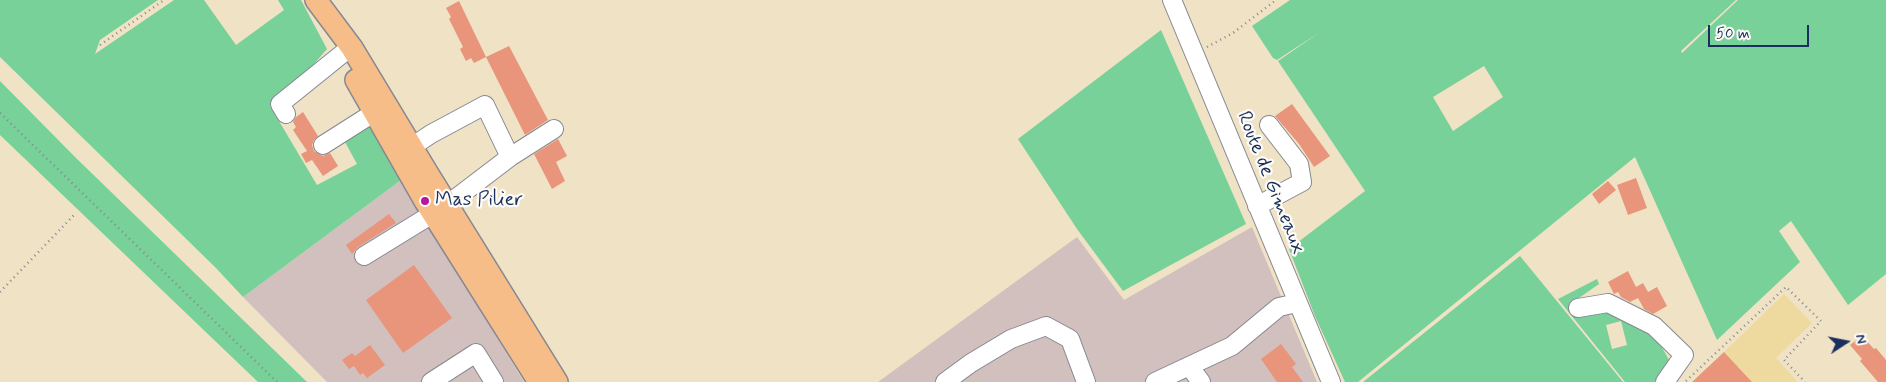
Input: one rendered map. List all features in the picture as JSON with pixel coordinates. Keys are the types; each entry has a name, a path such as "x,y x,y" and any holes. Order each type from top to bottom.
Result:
{"main road":[{"path":"315,0 347,51 405,152 497,301 539,382"},
{"path":"497,301 557,382"}],"street":[{"name":"Route de Gimeaux","path":"1172,0 1330,382"},
{"path":"286,114 280,104 347,51"},
{"path":"405,152 432,134 485,105 510,157"},
{"path":"323,145 380,109"},
{"path":"1257,206 1302,182 1299,164 1269,126"},
{"path":"364,256 440,209 510,157 554,129"},
{"path":"1155,382 1232,346 1279,307 1297,303"},
{"path":"1578,308 1608,303 1654,326 1684,355 1665,382"},
{"path":"945,382 971,363 1011,340 1046,326 1070,339 1086,382"},
{"path":"431,382 476,353 494,382"},
{"path":"1189,366 1200,382"}],"path":[{"path":"100,45 164,0"},
{"path":"1194,54 1233,33 1276,0"},
{"path":"0,113 276,382"},
{"path":"0,292 74,215"},
{"path":"1685,382 1786,287 1821,322 1784,360 1805,382"}],"shaded area":[{"path":"401,180 524,382 327,382 243,297"},
{"path":"1252,227 1317,382 878,382 1077,237 1124,300"}],"green space":[{"path":"0,0 158,0 100,40 95,54 174,0 204,0 236,45 284,10 278,0 301,0 327,49 301,79 270,106 317,185 357,164 345,142 369,126 401,180 243,297 216,268 0,57"},
{"path":"1290,0 1736,0 1681,51 1682,53 1738,0 1886,0 1886,274 1848,305 1791,221 1779,231 1800,262 1717,340 1635,157 1358,382 1345,382 1315,316 1289,249 1365,191 1278,61 1320,32 1277,60 1273,58 1252,26","holes":["1484,66 1503,97 1453,131 1433,97"]},
{"path":"1161,30 1246,224 1123,291 1077,229 1018,139"},
{"path":"0,81 74,156 307,382 258,382 0,135"},
{"path":"1520,256 1623,382 1363,382"},
{"path":"1597,279 1599,284 1576,300 1605,308 1651,328 1672,365 1654,382 1625,382 1558,299","holes":["1621,321 1627,345 1612,349 1606,325"]}],"sand":[{"path":"1784,294 1812,323 1776,358 1798,382 1752,382 1724,352"}],"building":[{"path":"459,1 486,57 474,63 471,58 466,61 460,49 463,47 449,19 451,17 446,8"},
{"path":"509,46 548,120 525,135 486,57"},
{"path":"1292,104 1330,156 1314,167 1299,144 1275,116"},
{"path":"303,112 318,136 312,145 314,151 323,156 330,153 338,166 323,176 312,160 306,163 301,154 307,151 293,130 296,127 293,122"},
{"path":"558,139 567,156 556,162 565,181 552,189 534,154"},
{"path":"1636,178 1647,208 1628,215 1617,185"},
{"path":"1608,181 1616,190 1599,204 1592,194"},
{"path":"389,214 396,223 358,247 352,254 346,245"},
{"path":"414,265 452,318 403,353 366,300"},
{"path":"1628,271 1636,287 1643,283 1648,292 1657,287 1667,306 1653,314 1644,309 1638,298 1630,302 1621,297 1618,292 1614,294 1608,282"},
{"path":"1862,336 1886,360 1886,382 1878,382 1860,361 1862,359 1850,345"},
{"path":"1281,344 1296,364 1292,367 1303,382 1277,382 1261,359"},
{"path":"370,345 385,365 367,378 363,373 360,375 354,366 349,369 342,360 352,353 355,356"},
{"path":"1724,352 1752,382 1692,382"}],"place":[{"name":"Mas Pilier","path":"425,201"}]}
